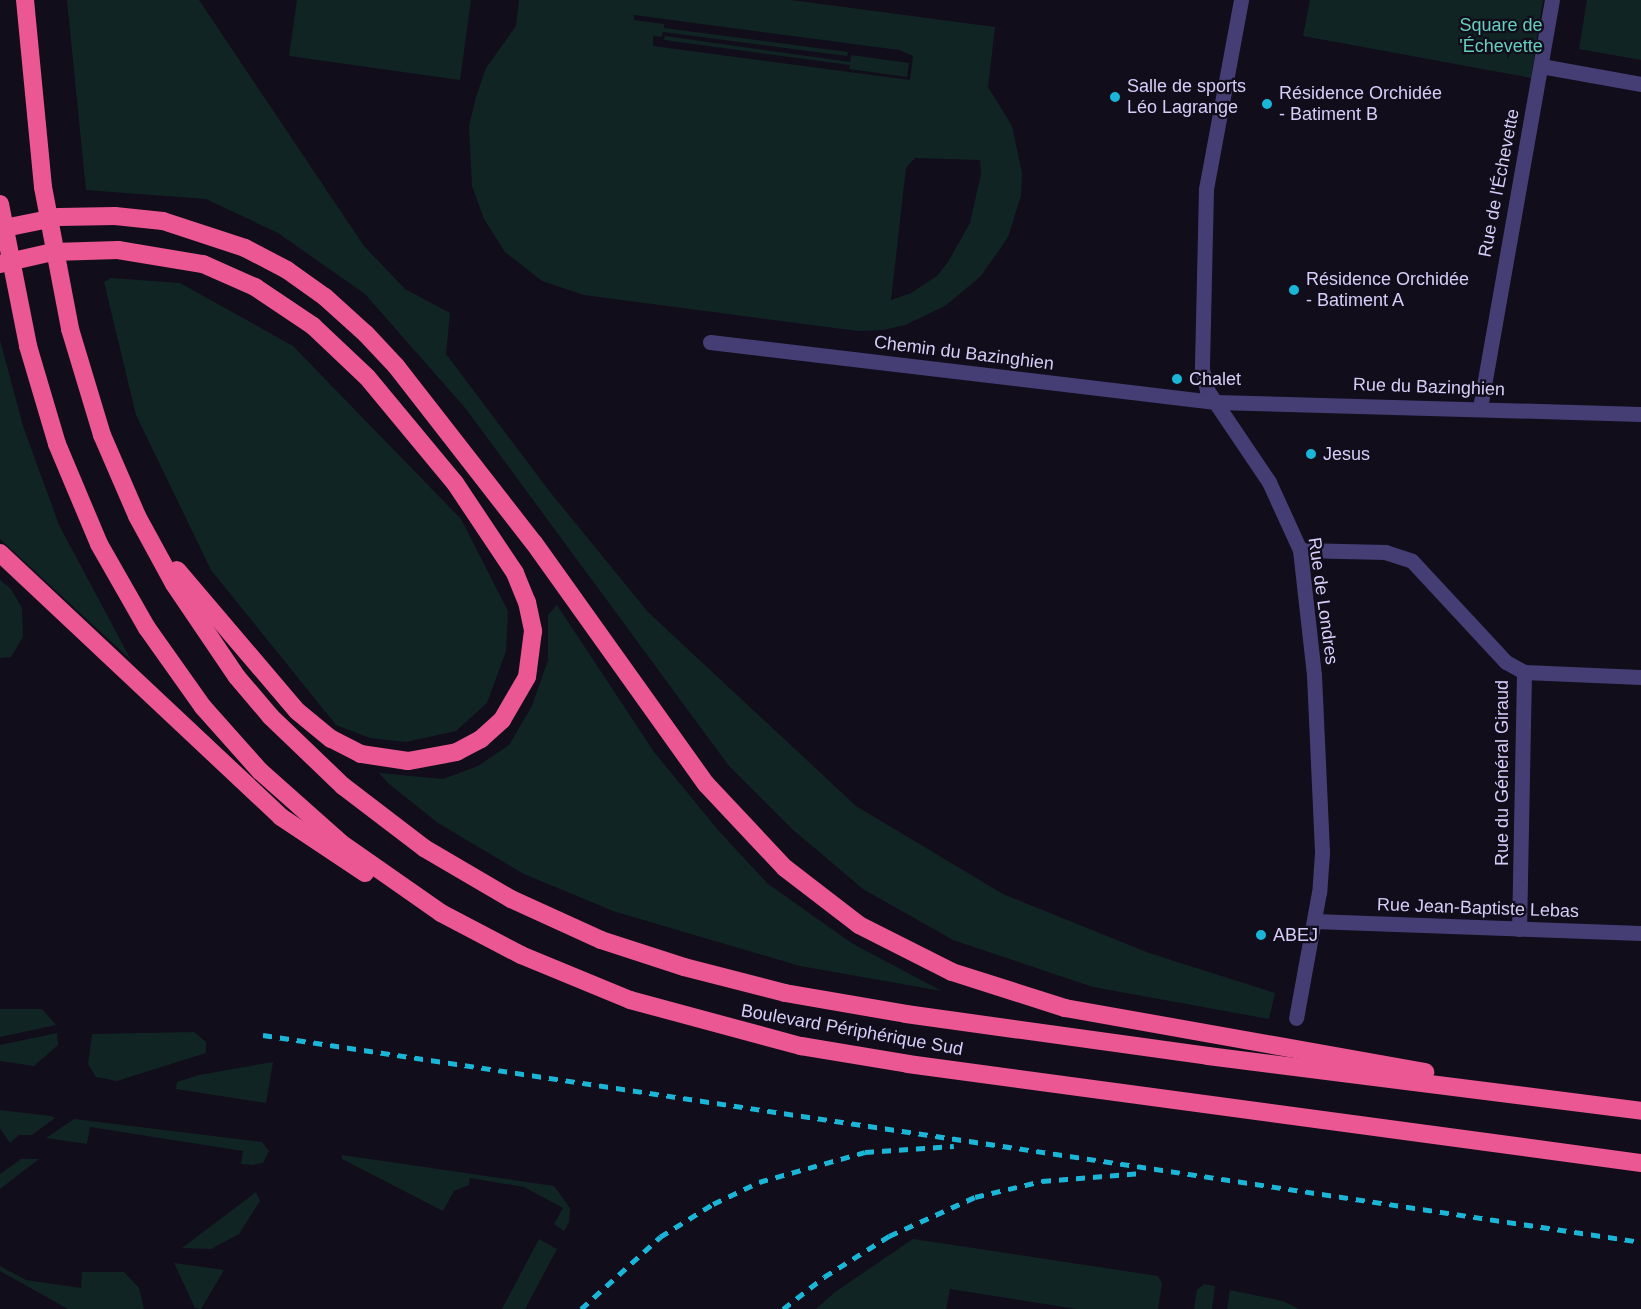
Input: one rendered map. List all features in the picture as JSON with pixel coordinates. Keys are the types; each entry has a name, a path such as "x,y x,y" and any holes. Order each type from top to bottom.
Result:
{"highway":[{"path":"25,0 43,187 69,329 102,435 137,516 206,635 258,701 305,750 382,818 424,848 550,918 638,953 785,993 906,1014 1219,1057 1355,1067"},
{"name":"Boulevard Périphérique Sud","path":"0,204 28,346 57,444 99,544 147,628 203,707 260,771 341,843 441,913 570,978 630,1000 738,1031 908,1064 1641,1163"},
{"path":"0,229 59,217 116,216 163,221 246,248 286,270 326,297 396,366 527,534 706,784 740,824 827,903 908,953 1007,993 1123,1022 1220,1038 1355,1067 1633,1110"},
{"path":"0,264 53,252 118,250 193,261 255,287 313,326 367,377 455,483 515,573 527,602 533,631 530,663 522,689 506,714 481,739 445,757 394,761 344,747 297,711 269,683 137,516"},
{"path":"0,553 281,818 344,861 441,913"}],"street":[{"name":"Rue de Londres","path":"1241,0 1205,206 1202,369 1215,402 1269,482 1299,550 1314,675 1321,874 1296,1018"},
{"name":"Rue de l'Échevette","path":"1480,408 1552,0"},
{"path":"1541,66 1641,84"},
{"name":"Chemin du Bazinghien","path":"710,342 1215,402"},
{"name":"Rue du Bazinghien","path":"1215,402 1641,414"},
{"name":"Rue du Général Giraud","path":"1299,550 1385,552 1412,561 1506,662 1524,672 1520,929"},
{"path":"1524,672 1641,676"},
{"name":"Rue Jean-Baptiste Lebas","path":"1314,921 1641,933"}],"green space":[{"path":"67,0 199,0 364,246 405,289 450,313 446,354 550,492 648,612 856,806 1003,894 1149,953 1275,993 1269,1019 1093,987 953,940 863,889 792,829 729,766 466,409 365,294 278,233 206,199 86,190"},
{"path":"297,0 471,0 460,80 289,56"},
{"path":"519,0 791,0 995,27 988,87 1012,126 1022,173 1021,196 1008,237 981,276 945,306 905,325 883,330 858,331 584,295 542,281 505,252 484,219 472,186 469,126 476,97 486,68 516,26","holes":["634,15 899,50 913,56 910,80 653,46 653,36 662,37 663,32 847,56 848,52 664,28 664,24 634,20","915,158 980,160 981,174 970,223 948,262 937,276 911,293 891,300 906,168"]},
{"name":"Square de 'Échevette","path":"1310,0 1543,0 1531,78 1303,36"},
{"name":"Square de 'Échevette","path":"1587,0 1641,0 1641,60 1579,49"},
{"path":"665,36 850,62 851,55 909,63 907,77 849,69 850,65 664,40"},
{"path":"111,278 180,283 293,346 461,519 508,611 506,651 487,703 456,731 406,742 370,738 336,725 211,570 136,415 104,282"},
{"path":"0,340 23,426 59,525 131,660 0,539"},
{"path":"0,580 11,589 22,608 23,637 11,657 0,658"},
{"path":"557,605 654,752 718,830 768,884 853,944 942,991 800,966 613,911 524,874 438,823 388,783 379,773 443,779 478,766 509,745 532,706 548,660 548,615"},
{"path":"0,1009 42,1009 56,1025 0,1037"},
{"path":"194,1032 206,1042 206,1053 117,1081 96,1077 88,1064 92,1034"},
{"path":"57,1033 58,1045 34,1066 0,1061 0,1045"},
{"path":"273,1062 266,1103 176,1089 177,1082 199,1075"},
{"path":"0,1110 55,1118 32,1135 19,1135 10,1143 0,1128"},
{"path":"74,1119 262,1142 269,1151 263,1163 253,1165 241,1164 243,1151 90,1127 87,1144 46,1138"},
{"path":"342,1155 554,1186 570,1208 569,1222 564,1231 554,1224 563,1208 524,1187 470,1178 469,1185 454,1191 443,1211 342,1159"},
{"path":"21,1159 39,1159 0,1189 0,1174"},
{"path":"256,1192 260,1201 239,1234 211,1249 182,1248"},
{"path":"539,1239 557,1249 525,1309 502,1309"},
{"path":"913,1239 1158,1276 1162,1284 1158,1309 1077,1309 950,1289 946,1309 816,1309 835,1292"},
{"path":"174,1263 224,1270 201,1309 195,1308"},
{"path":"0,1266 26,1280 81,1288 82,1272 124,1272 139,1288 144,1309 68,1309 0,1271"},
{"path":"1204,1284 1215,1286 1212,1309 1194,1309 1197,1290"},
{"path":"1230,1290 1283,1301 1299,1309 1227,1309"}],"railway":[{"path":"263,1035 1641,1242"},
{"path":"581,1309 660,1237 713,1204 759,1182 865,1152 954,1146"},
{"path":"783,1309 824,1277 889,1236 975,1197 1042,1181 1142,1173"}],"place":[{"name":"Salle de sports Léo Lagrange","path":"1115,97"},
{"name":"Résidence Orchidée - Batiment B","path":"1267,104"},
{"name":"Résidence Orchidée - Batiment A","path":"1294,290"},
{"name":"Chalet","path":"1177,379"},
{"name":"Jesus","path":"1311,454"},
{"name":"ABEJ","path":"1261,935"}]}
